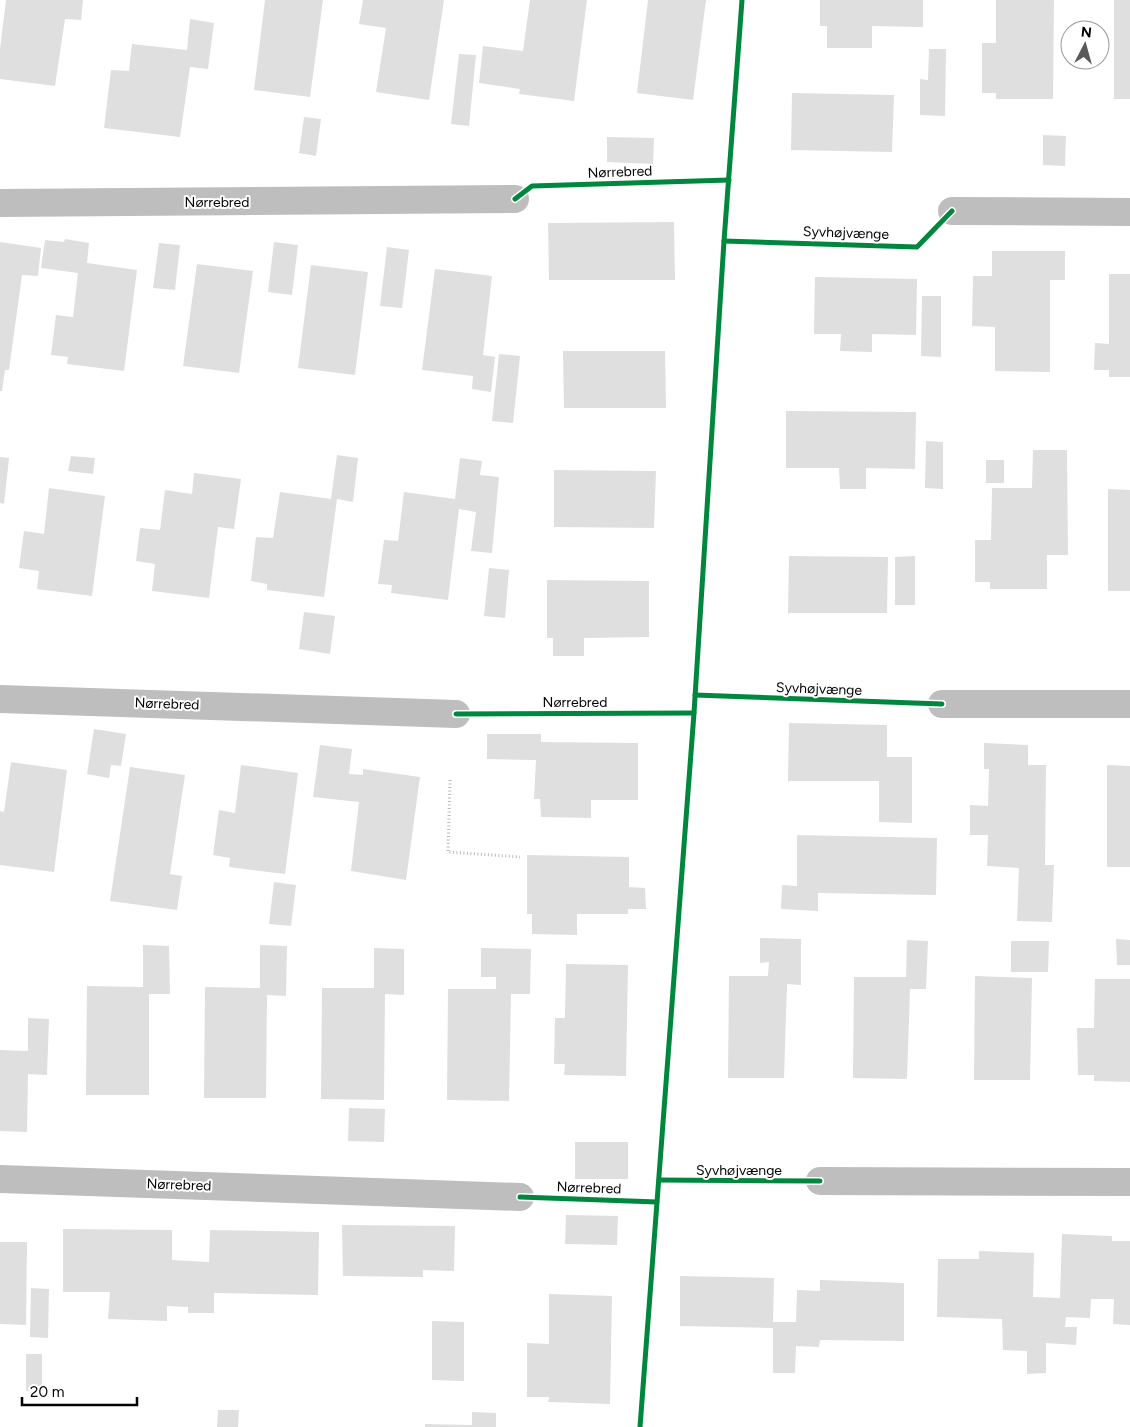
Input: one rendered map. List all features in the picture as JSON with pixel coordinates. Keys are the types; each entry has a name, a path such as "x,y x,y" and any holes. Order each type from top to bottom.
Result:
{"street":[{"name":"Nørrebred","path":"0,203 515,199"},
{"path":"952,211 1130,212"},
{"name":"Nørrebred","path":"0,698 456,714"},
{"path":"942,704 1130,704"},
{"name":"Nørrebred","path":"0,1179 520,1197"},
{"path":"820,1181 1130,1182"}],"path":[{"path":"450,780 448,852 520,857"}],"building":[{"path":"6,0 83,0 81,20 65,19 55,86 0,79 0,49"},
{"path":"265,0 323,0 310,97 254,90"},
{"path":"363,0 444,0 429,100 376,92 386,28 359,24"},
{"path":"530,0 587,0 574,101 519,94 520,89 479,83 483,46 523,51"},
{"path":"648,0 706,0 693,100 637,93"},
{"path":"820,0 923,0 923,27 872,26 872,48 827,48 827,26 820,26"},
{"path":"996,0 1054,0 1053,99 996,99 996,93 982,93 982,43 996,43"},
{"path":"1114,0 1130,0 1130,99 1114,99"},
{"path":"190,19 214,23 208,69 190,67 180,137 104,128 111,70 129,71 132,44 187,50"},
{"path":"929,49 946,49 945,116 920,115 920,79 928,80"},
{"path":"459,54 476,55 469,126 451,124"},
{"path":"792,93 894,95 892,152 791,150"},
{"path":"304,117 321,119 316,156 299,153"},
{"path":"1043,135 1066,136 1065,166 1043,165"},
{"path":"607,137 654,138 653,164 607,162"},
{"path":"674,222 675,280 549,280 548,223"},
{"path":"65,239 89,243 87,263 137,270 124,371 67,364 68,357 51,355 56,315 73,317 78,273 41,268 45,240 64,242"},
{"path":"0,242 41,248 38,276 22,275 9,370 5,370 2,391 0,391"},
{"path":"274,242 298,245 292,295 268,292"},
{"path":"159,243 180,245 175,290 153,288"},
{"path":"387,247 409,250 402,308 380,306"},
{"path":"992,251 1065,251 1065,280 1050,280 1050,372 995,371 995,327 972,326 973,276 992,276"},
{"path":"197,264 253,271 239,373 183,366"},
{"path":"311,265 368,272 355,375 298,368"},
{"path":"435,269 492,276 483,355 495,357 491,392 472,389 473,376 422,370"},
{"path":"1109,274 1130,274 1130,377 1109,377 1109,370 1094,370 1095,343 1109,344"},
{"path":"815,277 917,279 916,335 872,334 872,352 840,351 841,334 814,334"},
{"path":"922,296 941,296 941,357 921,356"},
{"path":"563,351 665,351 666,408 564,408"},
{"path":"499,354 520,356 513,423 492,421"},
{"path":"786,411 916,412 915,469 866,468 866,489 840,489 839,468 786,468"},
{"path":"926,441 943,442 943,489 925,488"},
{"path":"1033,450 1067,450 1068,555 1047,555 1047,589 990,589 990,582 975,582 975,540 991,540 992,488 1032,488"},
{"path":"337,455 358,458 353,502 337,499 324,597 267,590 267,584 251,581 256,537 273,538 280,492 331,499"},
{"path":"71,456 95,458 93,474 68,471"},
{"path":"0,457 9,458 4,504 0,503"},
{"path":"460,458 482,461 480,475 499,477 492,553 471,551 476,512 459,509 448,600 391,593 392,585 378,584 384,540 398,541 404,492 455,499"},
{"path":"986,460 1004,460 1004,483 986,483"},
{"path":"554,470 656,471 654,528 554,527"},
{"path":"194,473 241,479 234,529 218,527 209,598 152,591 155,564 136,561 140,528 160,530 165,490 192,494"},
{"path":"49,488 105,496 92,596 37,589 39,571 19,568 24,531 44,534"},
{"path":"1108,489 1130,490 1130,591 1108,591"},
{"path":"789,556 888,557 887,613 788,613"},
{"path":"915,556 915,605 895,605 895,557"},
{"path":"489,568 509,570 505,618 484,616"},
{"path":"547,580 649,581 649,637 584,638 584,656 553,656 553,638 547,638"},
{"path":"304,612 335,616 330,654 299,649"},
{"path":"789,723 887,725 887,757 912,757 912,823 879,822 879,781 788,781"},
{"path":"94,729 126,734 121,766 111,765 109,778 87,774"},
{"path":"487,734 541,734 541,742 638,743 638,800 591,800 591,818 541,817 540,799 534,799 536,760 487,759"},
{"path":"984,743 1028,745 1028,765 1046,765 1045,865 1054,865 1052,922 1017,921 1019,868 987,866 988,835 970,835 970,805 988,806 989,769 984,769"},
{"path":"320,745 352,749 349,774 363,775 363,769 420,777 406,880 351,871 359,802 313,797"},
{"path":"11,762 67,770 54,872 0,865 0,811 4,812"},
{"path":"241,765 298,773 285,874 229,867 230,858 213,855 219,810 235,813"},
{"path":"1107,765 1130,766 1130,867 1107,867"},
{"path":"130,767 185,775 170,874 182,876 177,910 110,901"},
{"path":"797,835 937,838 936,895 818,893 818,911 781,909 782,885 797,886"},
{"path":"527,855 629,857 629,887 645,888 646,909 628,909 628,914 577,914 577,935 532,934 532,914 527,914"},
{"path":"274,882 296,885 291,926 269,924"},
{"path":"760,938 801,939 801,985 787,984 784,1078 728,1078 729,976 768,976 769,962 760,963"},
{"path":"1116,939 1130,940 1130,965 1117,965"},
{"path":"907,940 928,941 926,989 910,989 907,1079 853,1078 854,977 906,977"},
{"path":"1011,941 1049,941 1048,972 1011,972"},
{"path":"143,945 169,946 170,994 149,994 149,1095 86,1095 87,986 143,987"},
{"path":"260,945 287,946 286,996 267,995 266,1098 204,1098 205,987 260,988"},
{"path":"374,948 404,949 404,995 385,994 384,1100 321,1099 322,988 374,988"},
{"path":"481,948 531,949 530,994 511,994 509,1101 447,1100 448,989 496,989 496,977 481,977"},
{"path":"566,964 628,965 626,1076 564,1075 565,1064 554,1064 555,1018 565,1018"},
{"path":"975,976 1032,978 1030,1080 974,1080"},
{"path":"1095,979 1130,979 1130,1082 1094,1081 1094,1075 1078,1075 1077,1028 1094,1028"},
{"path":"28,1018 49,1019 47,1075 28,1074 27,1132 0,1131 0,1050 28,1051"},
{"path":"349,1108 385,1109 384,1142 348,1141"},
{"path":"575,1142 628,1142 628,1179 575,1179"},
{"path":"566,1215 618,1216 617,1245 565,1244"},
{"path":"342,1225 455,1226 454,1271 423,1270 423,1277 343,1276"},
{"path":"63,1229 172,1230 172,1260 209,1262 210,1230 319,1232 318,1295 214,1293 214,1313 188,1313 188,1307 167,1306 167,1321 108,1319 110,1292 63,1292"},
{"path":"1062,1234 1112,1236 1112,1241 1130,1241 1130,1325 1113,1324 1114,1299 1091,1299 1090,1318 1066,1317 1065,1327 1077,1327 1076,1345 1046,1343 1046,1373 1027,1374 1027,1351 1003,1350 1002,1319 937,1317 938,1259 979,1259 979,1251 1034,1253 1033,1297 1060,1298"},
{"path":"0,1242 27,1242 26,1325 0,1324"},
{"path":"680,1276 774,1278 773,1322 796,1322 797,1290 820,1291 820,1280 904,1283 904,1341 820,1340 819,1347 796,1346 795,1373 773,1373 773,1328 680,1326"},
{"path":"31,1288 49,1289 48,1338 30,1337"},
{"path":"549,1294 612,1296 610,1404 548,1402 549,1397 527,1397 527,1343 549,1344"},
{"path":"432,1321 464,1322 464,1381 432,1380"},
{"path":"26,1354 42,1354 42,1392 26,1391"},
{"path":"218,1410 239,1410 238,1427 217,1427"},
{"path":"472,1412 496,1413 496,1427 425,1427 425,1424 472,1425"}],"cycle path":[{"path":"640,1427 694,713 724,241 742,0"},
{"path":"515,199 532,186 729,180"},
{"name":"Syvhøjvænge","path":"724,241 917,247 952,211"},
{"name":"Syvhøjvænge","path":"695,695 942,704"},
{"path":"456,714 694,713"},
{"name":"Syvhøjvænge","path":"659,1180 820,1181"},
{"path":"520,1197 657,1202"}]}
